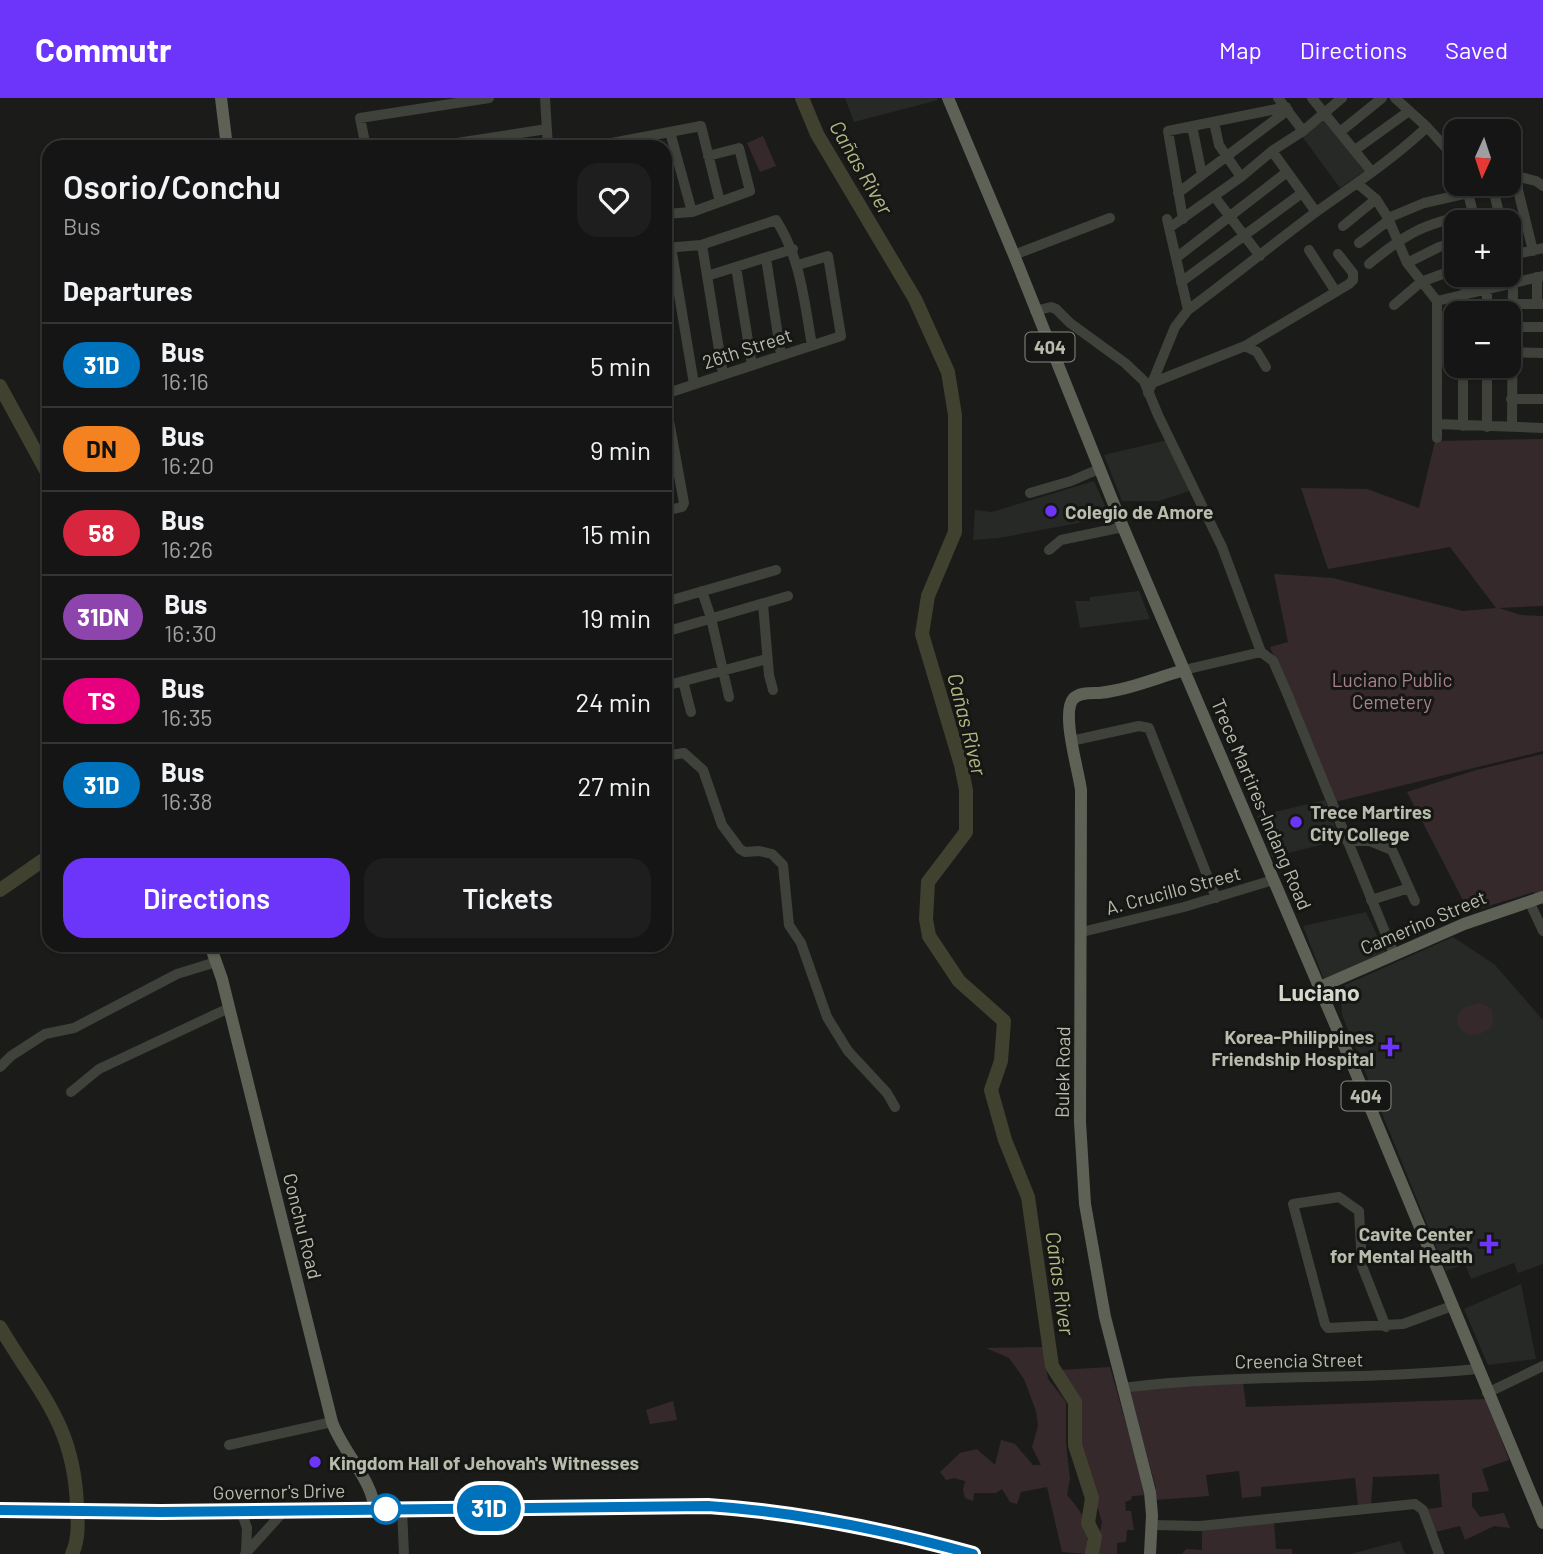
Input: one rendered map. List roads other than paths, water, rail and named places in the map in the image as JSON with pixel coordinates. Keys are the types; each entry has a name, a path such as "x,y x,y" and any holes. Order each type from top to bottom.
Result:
{"main road":[{"path":"221,98 226,140"},
{"name":"Trece Martires-Indang Road","path":"948,98 1123,527 1320,987 1543,1523"},
{"name":"Bulek Road","path":"1150,1554 1152,1525 1149,1487 1122,1388 1084,1204 1080,1122 1082,790 1071,741 1070,705 1077,696 1111,691 1184,670"},
{"name":"Camerino Street","path":"1320,987 1474,920 1543,897"},
{"name":"Conchu Road","path":"212,952 229,1007 332,1422 342,1446 374,1495 374,1509"},
{"name":"Governor's Drive","path":"0,1510 241,1511 708,1506 803,1517 873,1529 934,1549 973,1554"}],"street":[{"path":"365,140 360,118 489,98"},
{"path":"545,98 548,140"},
{"path":"1312,98 1371,171"},
{"path":"1188,310 1168,224 1183,219 1241,177 1342,98"},
{"path":"1340,132 1382,98"},
{"path":"1395,98 1444,146"},
{"path":"1284,105 1303,131"},
{"path":"1183,219 1168,131 1284,105"},
{"path":"1178,193 1226,157 1284,105"},
{"path":"1354,150 1409,111"},
{"path":"1214,122 1219,145 1241,177"},
{"path":"647,140 701,126 720,202"},
{"path":"1192,126 1202,175"},
{"path":"1150,388 1175,327 1188,310 1408,146 1427,127"},
{"path":"478,140 547,129"},
{"path":"670,132 692,212"},
{"path":"672,213 692,212 750,191 739,148 708,156"},
{"path":"1272,152 1316,212"},
{"path":"1176,258 1287,173"},
{"path":"1521,177 1543,186"},
{"path":"1357,184 1376,199 1388,219 1406,262 1437,301 1437,438"},
{"path":"1181,282 1302,193"},
{"path":"1214,196 1260,256"},
{"path":"1359,243 1388,219 1444,196"},
{"path":"1520,196 1538,249"},
{"path":"1343,226 1376,199"},
{"path":"1014,256 1110,218"},
{"path":"672,247 702,245 776,220 793,249 812,345"},
{"path":"1369,264 1398,240 1437,220 1444,220"},
{"path":"702,245 723,374"},
{"path":"1406,262 1444,246"},
{"path":"707,276 793,249"},
{"path":"1309,250 1336,292"},
{"path":"1150,388 1245,346 1349,284 1353,273 1338,254"},
{"name":"26th Street","path":"672,393 841,336 828,256 797,265"},
{"path":"766,258 781,355"},
{"path":"736,267 752,365"},
{"path":"672,268 694,384"},
{"path":"1394,305 1422,282 1444,274"},
{"path":"1521,280 1540,276 1540,304 1521,304"},
{"path":"1437,301 1491,287"},
{"path":"1487,288 1487,301"},
{"path":"1463,293 1463,301"},
{"path":"1035,311 1051,307 1056,309 1073,325 1134,370 1150,388 1223,547 1261,652 1273,662 1287,693 1394,954"},
{"path":"1521,327 1543,327"},
{"path":"1245,346 1257,352 1266,367"},
{"path":"1437,349 1444,350"},
{"path":"1521,352 1543,353"},
{"path":"1463,378 1463,426"},
{"path":"1487,378 1487,426"},
{"path":"1511,378 1512,427"},
{"path":"1511,399 1543,399"},
{"path":"1437,424 1543,428"},
{"path":"672,438 684,503 681,507 672,509"},
{"path":"1030,493 1071,481 1099,469"},
{"path":"672,475 678,474"},
{"path":"1049,550 1061,540 1123,527"},
{"path":"672,600 776,570"},
{"path":"702,591 729,697"},
{"path":"672,630 788,596"},
{"path":"763,604 767,659 774,690"},
{"path":"1184,670 1261,652"},
{"path":"672,684 767,659"},
{"path":"683,681 691,712"},
{"path":"1071,741 1139,726 1149,728 1216,898"},
{"path":"672,755 684,753 701,765 722,825 740,849 772,854 783,865 789,925 801,943 827,1017 848,1051 887,1093 895,1107"},
{"path":"1347,841 1370,841 1392,850 1415,901"},
{"name":"A. Crucillo Street","path":"1082,932 1216,898 1273,880"},
{"path":"1371,900 1409,888"},
{"path":"1529,901 1543,931"},
{"path":"0,1067 11,1056 45,1034 74,1028 177,974 216,962"},
{"path":"71,1092 99,1069 229,1007"},
{"path":"1386,1326 1362,1266 1360,1212 1338,1197 1296,1203 1293,1206 1326,1327 1330,1329 1386,1326 1408,1323 1452,1306"},
{"path":"1487,1393 1543,1366"},
{"name":"Creencia Street","path":"1122,1388 1236,1379 1367,1377 1477,1369"},
{"path":"229,1445 332,1422"},
{"path":"1152,1525 1200,1526 1415,1504 1425,1513 1439,1554"},
{"path":"402,1508 404,1554"},
{"path":"246,1553 285,1510"},
{"path":"241,1511 247,1528 246,1553"}],"waterway":[{"name":"Cañas River","path":"802,98 817,134 915,299 948,372 955,415 955,532 928,596 922,634 961,765 966,790 966,832 928,882 926,919 929,936 959,981 1004,1021 1001,1061 991,1090 1005,1140 1028,1197 1052,1366 1075,1402 1075,1445 1092,1498 1088,1523 1095,1537 1092,1553"},
{"path":"0,386 42,463"},
{"path":"0,890 42,861"},
{"path":"0,1327 52,1410 69,1453 78,1519 72,1554"}],"place":[{"name":"Colegio de Amore","path":"1051,511"},
{"name":"Trece Martires City College","path":"1296,822"},
{"name":"Korea-Philippines Friendship Hospital","path":"1390,1047"},
{"name":"Cavite Center for Mental Health","path":"1489,1244"},
{"name":"Kingdom Hall of Jehovah's Witnesses","path":"315,1462"}],"district":[{"name":"Luciano","path":"1319,992"}],"park label":[{"name":"Luciano Public Cemetery","path":"1392,690"}]}
